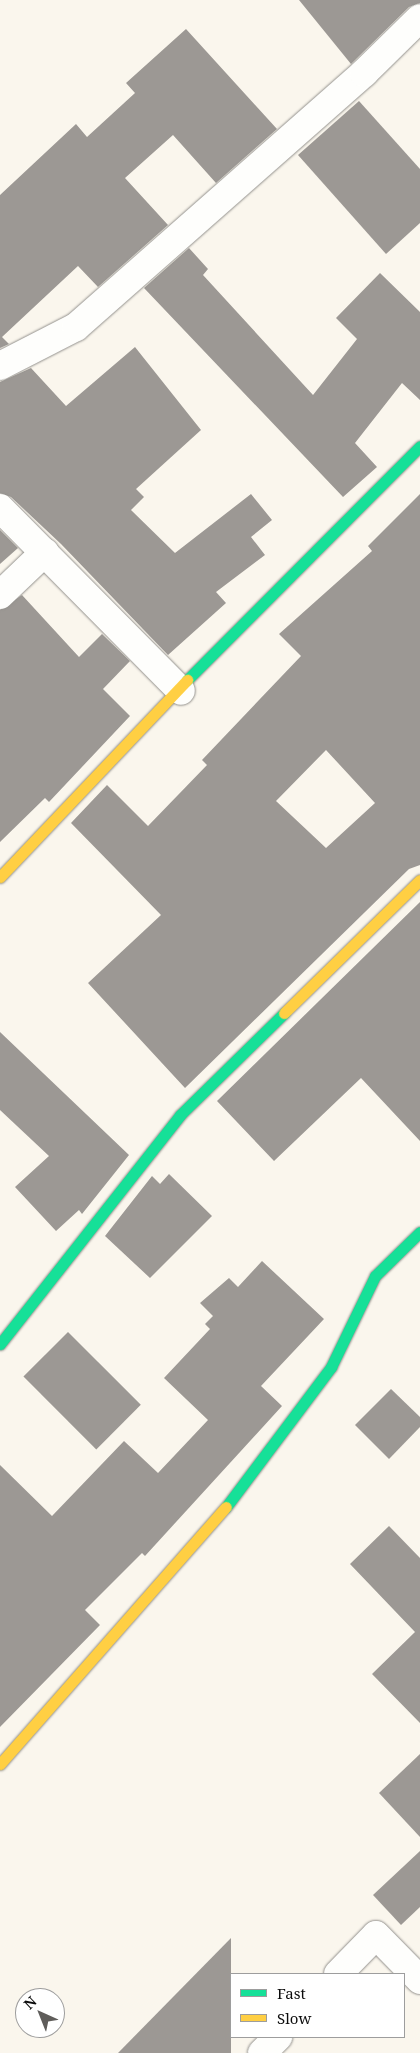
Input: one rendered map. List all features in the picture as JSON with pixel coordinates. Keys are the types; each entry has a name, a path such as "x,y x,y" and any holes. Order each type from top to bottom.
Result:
{"street":[{"path":"0,366 76,327 364,73 420,18"},
{"path":"0,877 118,750 181,691 420,446"},
{"path":"0,508 181,691"},
{"path":"0,595 45,552"},
{"path":"0,1344 180,1115 420,880"},
{"path":"0,1764 234,1498 331,1367 375,1276 420,1232"},
{"path":"339,1973 376,1935 420,1980"},
{"path":"262,2053 277,2038"}],"building":[{"path":"299,0 420,0 420,3 409,7 351,64"},
{"path":"186,29 277,129 216,183 173,135 125,178 168,225 98,287 78,266 2,337 9,344 0,348 0,195 76,124 87,137 135,93 126,83"},
{"path":"359,101 420,169 420,223 386,254 298,155"},
{"path":"189,248 208,269 203,275 313,395 357,339 336,318 380,273 420,312 420,400 402,383 355,443 377,467 343,497 144,288"},
{"path":"135,347 201,430 136,489 144,497 131,510 175,553 251,494 272,520 251,537 265,555 216,592 226,603 168,655 61,544 11,497 0,493 0,382 31,368 66,406"},
{"path":"420,494 420,865 409,869 185,1088 88,983 161,915 71,823 107,785 148,826 207,765 202,760 301,656 279,634 372,551 368,546","holes":["326,750 375,803 326,848 276,801"]},
{"path":"0,530 18,548 0,564"},
{"path":"22,595 79,657 102,634 130,661 103,689 130,716 49,802 45,798 0,842 0,610"},
{"path":"420,902 420,1141 361,1078 274,1161 217,1101"},
{"path":"0,1032 129,1155 82,1214 79,1210 56,1231 15,1187 49,1156 0,1110"},
{"path":"169,1174 212,1216 150,1278 105,1236 152,1176 160,1184"},
{"path":"262,1261 324,1319 261,1386 282,1406 145,1556 142,1553 85,1610 100,1625 0,1727 0,1465 52,1516 124,1441 158,1473 208,1420 164,1378 210,1329 205,1324 213,1316 200,1303 229,1278 238,1287"},
{"path":"68,1332 141,1405 96,1449 23,1377"},
{"path":"391,1389 420,1417 420,1427 389,1459 355,1425"},
{"path":"389,1526 420,1558 420,1723 372,1674 415,1632 350,1564"},
{"path":"420,1754 420,1837 379,1793"},
{"path":"420,1851 420,1907 401,1925 373,1895"},
{"path":"231,1938 231,2053 118,2053"}],"traffic: fast":[{"path":"187,680 420,446"},
{"path":"0,1344 180,1115 284,1013"},
{"path":"226,1507 331,1367 375,1276 420,1232"}],"traffic: slow":[{"path":"0,877 187,680"},
{"path":"284,1013 420,880"},
{"path":"0,1764 226,1507"}]}
